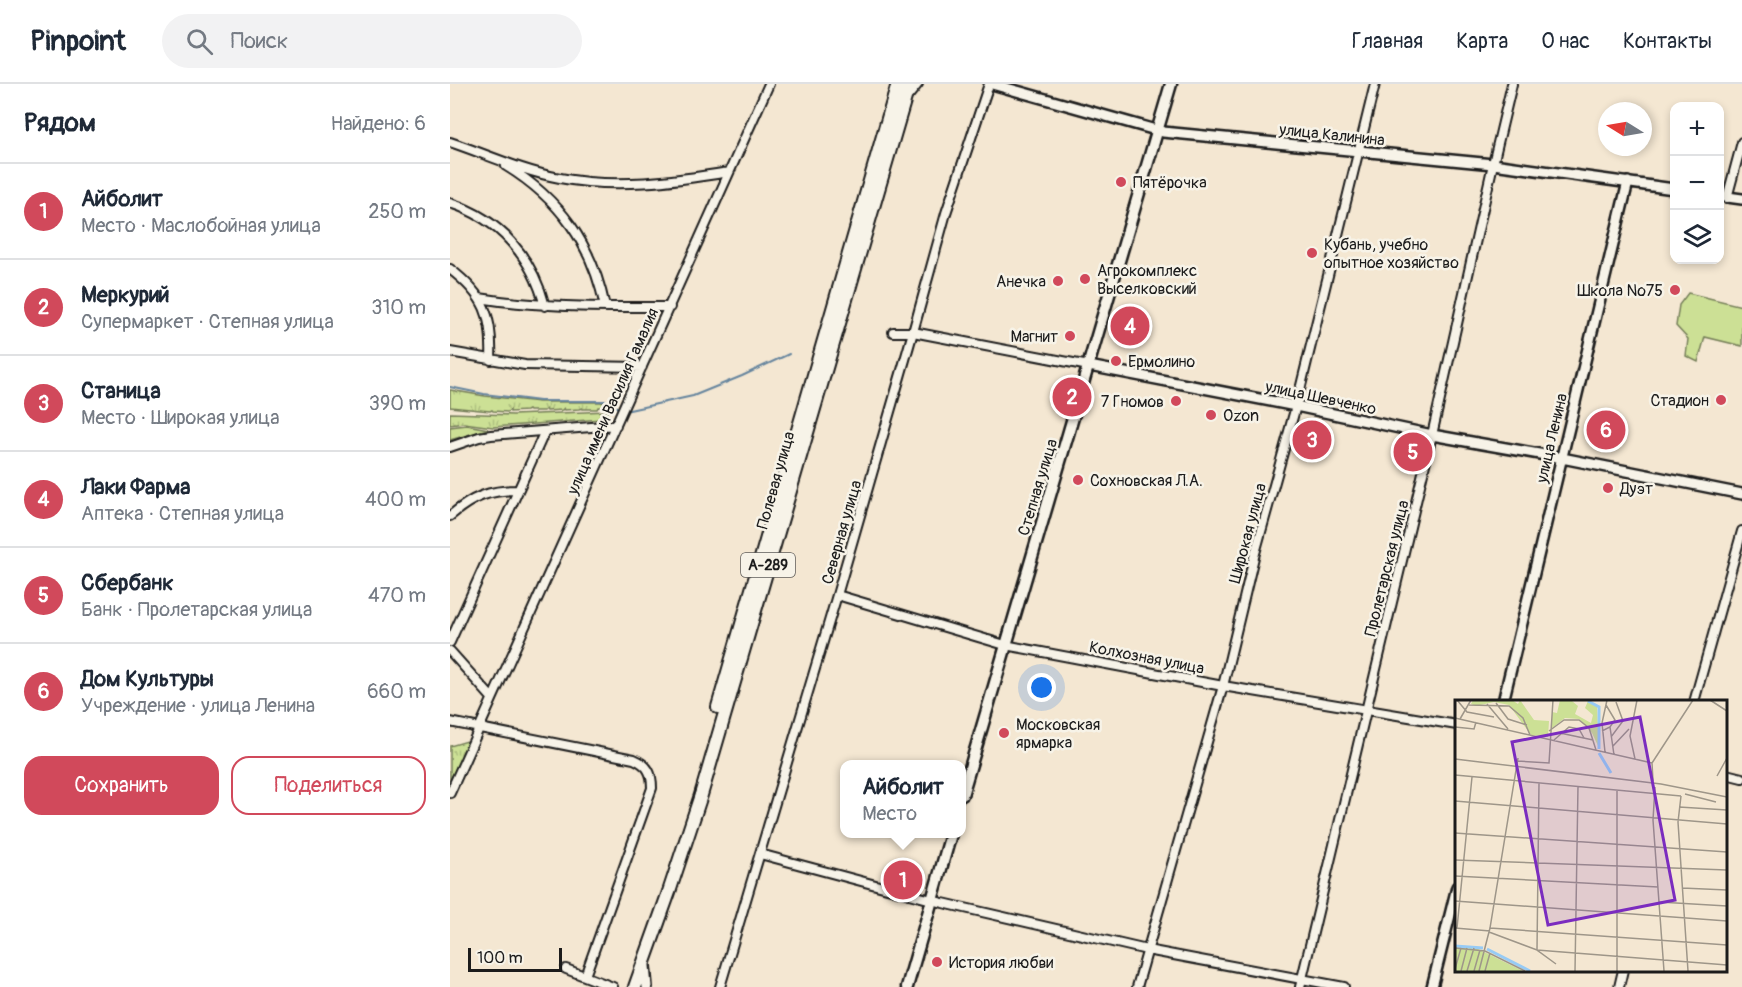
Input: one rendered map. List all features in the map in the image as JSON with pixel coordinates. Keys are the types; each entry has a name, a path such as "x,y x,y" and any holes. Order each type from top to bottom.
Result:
{"highway":[{"name":"Полевая улица","path":"626,987 662,889 693,793 897,84"},
{"name":"Полевая улица","path":"635,987 701,795 909,84"}],"main road":[{"name":"Степная улица","path":"966,781 1171,84"},
{"path":"907,987 950,838"}],"street":[{"name":"улица имени Василия Гамалия","path":"450,793 769,84"},
{"name":"А-289","path":"901,106 918,84"},
{"name":"улица Калинина","path":"991,84 1156,131 1492,164 1670,188"},
{"name":"Северная улица","path":"720,987 914,332 946,213 991,84"},
{"name":"Широкая улица","path":"1137,987 1223,686 1254,557 1296,406 1375,84"},
{"name":"Пролетарская улица","path":"1301,983 1432,435 1512,84"},
{"path":"450,142 549,176 573,180 639,183 729,172"},
{"path":"1724,194 1742,142"},
{"path":"484,153 527,180 560,210 585,246 602,291 605,307"},
{"name":"улица Ленина","path":"1503,700 1628,182"},
{"path":"1724,197 1742,199"},
{"path":"450,203 486,220 524,256 541,289 545,306"},
{"path":"450,269 464,280 479,298 489,322 492,340 491,360"},
{"path":"479,298 545,306 670,307"},
{"name":"улица Шевченко","path":"893,332 914,332 1742,494"},
{"path":"450,352 491,360 553,367 642,367"},
{"path":"450,447 485,436 616,425"},
{"path":"450,642 544,431"},
{"path":"450,516 483,494 502,490 518,490"},
{"path":"1695,700 1742,531"},
{"name":"Колхозная улица","path":"837,595 1005,645 1223,686 1455,725"},
{"path":"450,651 492,698"},
{"path":"450,722 634,759 642,762 648,768 652,777 652,788 585,976"},
{"path":"1727,774 1742,778"},
{"path":"760,854 943,903 1147,950 1301,983 1344,987"},
{"path":"1432,987 1455,895"},
{"name":"А-289","path":"645,959 647,987"},
{"path":"566,969 613,987"},
{"path":"1619,987 1623,972"}],"green space":[{"path":"1688,293 1742,306 1742,346 1705,337 1698,362 1686,356 1688,339 1676,326 1679,305"},
{"path":"450,390 539,402 601,402 608,408 510,412 510,410 507,412 450,407"},
{"path":"608,411 606,417 602,419 493,427 464,423 450,425 450,413 513,415"},
{"path":"467,425 488,429 450,440 450,427"},
{"path":"467,741 469,743 450,788 450,746"}],"waterway":[{"path":"625,411 693,396 789,354"},
{"path":"450,387 540,401 605,401 620,409"}],"place":[{"name":"Пятёрочка","path":"1121,182"},
{"name":"Кубань, учебно опытное хозяйство","path":"1312,253"},
{"name":"Агрокомплекс Выселковский","path":"1085,279"},
{"name":"Анечка","path":"1058,281"},
{"name":"Школа №75","path":"1675,290"},
{"name":"Лаки Фарма","path":"1130,326"},
{"name":"Магнит","path":"1070,336"},
{"name":"Ермолино","path":"1116,361"},
{"name":"Меркурий","path":"1072,397"},
{"name":"Стадион","path":"1721,400"},
{"name":"7 Гномов","path":"1176,401"},
{"name":"Ozon","path":"1211,415"},
{"name":"Дом Культуры","path":"1606,430"},
{"name":"Станица","path":"1312,440"},
{"name":"Сбербанк","path":"1413,452"},
{"name":"Сохновская Л.А.","path":"1078,480"},
{"name":"Дуэт","path":"1608,488"},
{"name":"Московская ярмарка","path":"1004,733"},
{"name":"Айболит","path":"903,880"},
{"name":"История любви","path":"937,962"}]}
